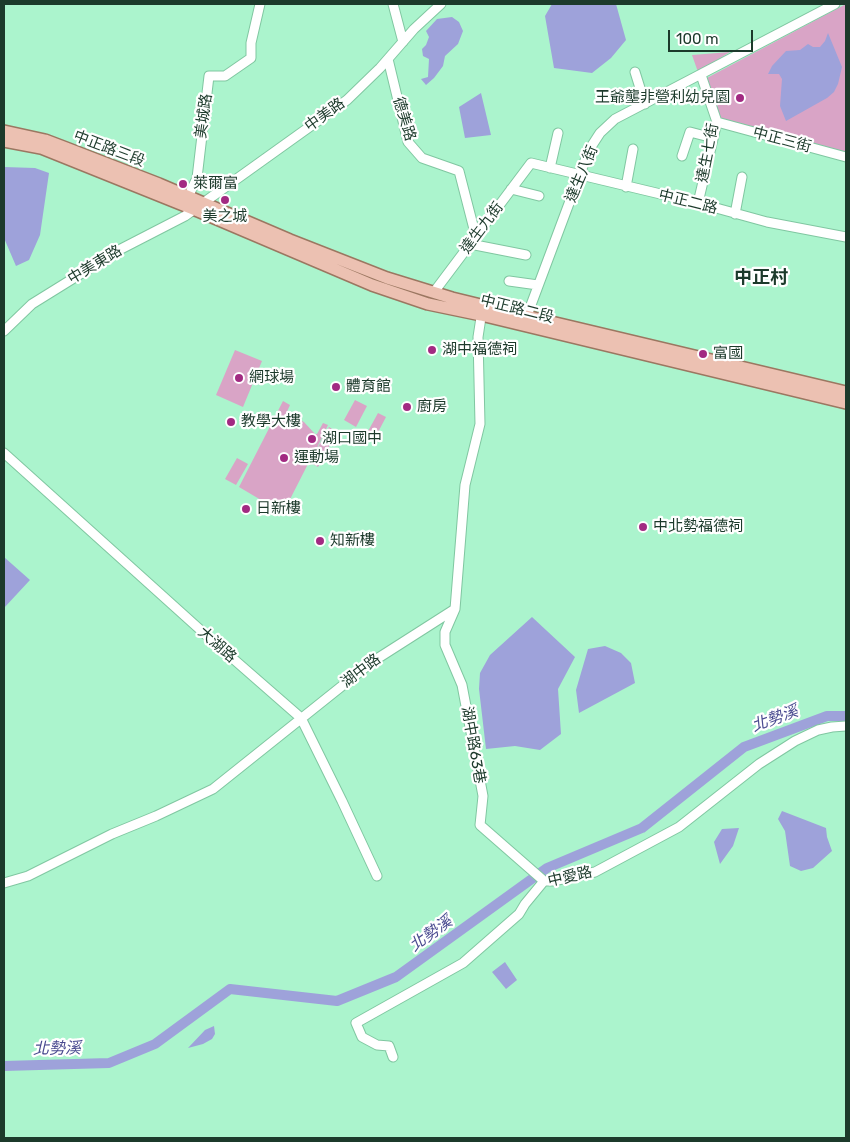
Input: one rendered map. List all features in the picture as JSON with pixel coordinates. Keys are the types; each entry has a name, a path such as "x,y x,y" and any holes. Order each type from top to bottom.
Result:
{"main road":[{"name":"中正路三段","path":"4,131 52,142 188,197 197,206"},
{"name":"中正路三段","path":"4,141 41,148 197,206"},
{"name":"中正路二段","path":"197,206 387,278 434,292 482,310 846,403"},
{"name":"中正路二段","path":"197,206 372,285 428,304 482,310"},
{"name":"中正路二段","path":"525,321 846,392"}],"street":[{"name":"美城路","path":"188,197 197,178 209,76 225,76 251,58 251,43 260,4"},
{"path":"393,4 403,42"},
{"name":"中美路","path":"197,206 347,100 441,4"},
{"name":"達生八街","path":"525,321 589,150 600,133 615,119 701,76 835,4"},
{"name":"德美路","path":"388,59 408,142 422,158 459,171 473,240"},
{"path":"635,72 646,104"},
{"name":"達生七街","path":"698,204 717,122 701,76"},
{"name":"中正三街","path":"717,122 846,157"},
{"path":"682,156 690,132 714,138"},
{"path":"550,168 558,133"},
{"path":"626,186 633,149"},
{"name":"達生九街","path":"434,292 531,163"},
{"name":"中正二路","path":"531,163 767,222 846,237"},
{"path":"734,214 742,177"},
{"path":"511,189 538,196"},
{"name":"中美東路","path":"4,331 32,304 119,250 185,216 197,206"},
{"path":"473,240 526,255"},
{"path":"509,281 538,285"},
{"path":"455,609 465,485 480,424 478,337 482,310"},
{"name":"大湖路","path":"4,453 301,718 377,876"},
{"name":"湖中路","path":"4,883 28,876 112,834 213,789 372,662 455,609"},
{"name":"湖中路63巷","path":"455,609 445,632 445,645 462,684 482,796 480,826 544,881"},
{"name":"中愛路","path":"393,1057 389,1046 377,1044 362,1036 356,1023 463,963 519,914 544,881 553,881 595,872 679,827 759,764 795,741 818,730 846,726"}],"shaded area":[{"path":"846,4 846,152 719,119 705,79"},
{"path":"730,52 698,72 692,55"},
{"name":"網球場","path":"235,350 262,361 243,407 216,395"},
{"path":"355,400 367,406 356,427 344,420"},
{"path":"283,401 290,405 284,418 290,420 299,419 315,434 317,434 323,423 328,425 312,458 329,427 337,432 318,467 309,462 283,513 239,487"},
{"path":"378,413 386,417 375,438 367,433"},
{"path":"237,458 248,464 236,485 225,479"}],"water":[{"path":"552,4 616,4 626,40 611,58 592,73 554,68 545,16"},
{"path":"452,17 459,22 463,31 458,44 445,56 443,66 426,85 421,79 428,77 429,59 423,56 422,49 429,37 426,31 437,19"},
{"path":"828,33 842,67 838,84 834,92 827,98 786,121 780,106 782,79 779,74 768,74 772,66 786,51 800,50 808,44 813,47 820,47"},
{"path":"481,93 491,135 465,138 459,107"},
{"path":"4,167 35,168 49,173 40,235 29,260 16,266 4,238"},
{"path":"4,557 30,580 4,608"},
{"path":"532,617 575,657 558,689 561,734 540,750 515,746 486,749 479,689 480,673 490,655"},
{"path":"605,646 621,653 631,663 635,683 579,713 576,690 588,649"},
{"path":"782,811 826,828 832,851 813,868 801,871 790,866 785,831 778,819"},
{"path":"739,828 733,846 720,864 714,842 722,829"},
{"path":"505,962 517,980 506,989 492,972"},
{"path":"214,1026 215,1034 212,1039 203,1044 188,1048 205,1030"}],"waterway":[{"name":"北勢溪","path":"4,1066 109,1063 155,1044 230,989 337,1001 396,977 547,868 642,828 744,747 827,716 846,716"}],"place":[{"name":"王爺壟非營利幼兒園","path":"740,98"},
{"name":"萊爾富","path":"183,184"},
{"name":"美之城","path":"225,200"},
{"name":"湖中福德祠","path":"432,350"},
{"name":"富國","path":"703,354"},
{"name":"網球場","path":"239,378"},
{"name":"體育館","path":"336,387"},
{"name":"廚房","path":"407,407"},
{"name":"教學大樓","path":"231,422"},
{"name":"湖口國中","path":"312,439"},
{"name":"運動場","path":"284,458"},
{"name":"日新樓","path":"246,509"},
{"name":"中北勢福德祠","path":"643,527"},
{"name":"知新樓","path":"320,541"}],"district":[{"name":"中正村","path":"761,278"}]}
